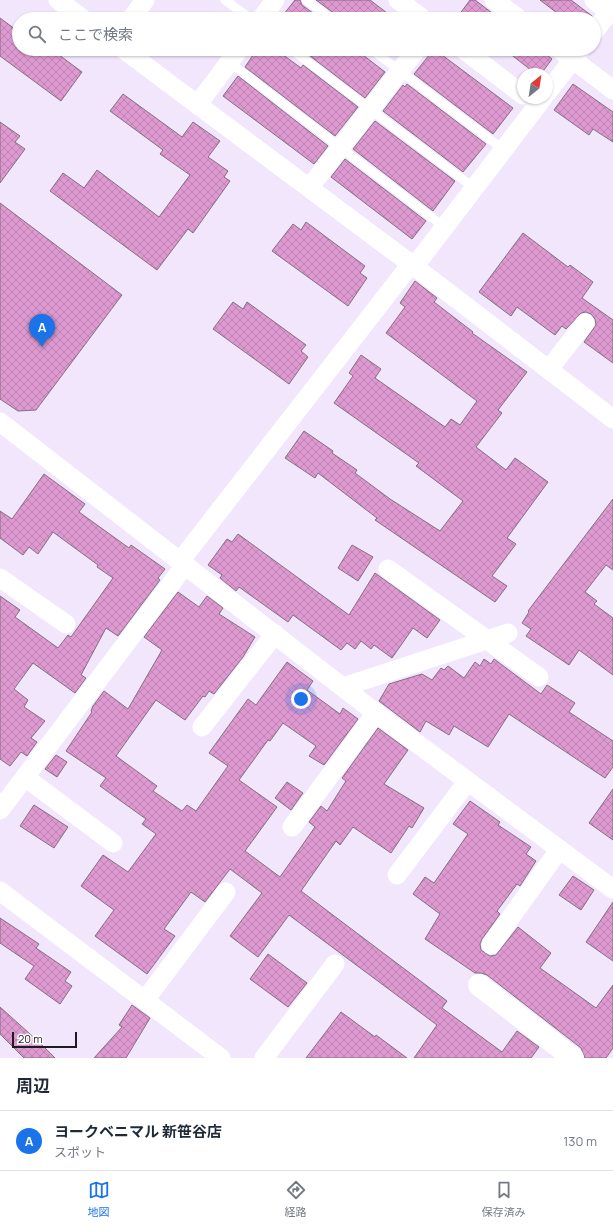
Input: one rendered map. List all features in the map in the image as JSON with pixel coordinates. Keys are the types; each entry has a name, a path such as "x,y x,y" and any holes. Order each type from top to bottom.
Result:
{"street":[{"path":"58,0 74,12"},
{"path":"136,12 145,0"},
{"path":"266,12 275,0"},
{"path":"398,0 414,12"},
{"path":"494,0 510,12"},
{"path":"594,0 611,9 601,23"},
{"path":"133,56 549,369 610,411"},
{"path":"198,104 233,56"},
{"path":"309,188 412,56"},
{"path":"473,56 517,85"},
{"path":"553,76 569,56"},
{"path":"574,56 613,90"},
{"path":"0,810 26,778 183,562 412,265 444,227 504,150 532,104"},
{"path":"549,369 585,323"},
{"path":"0,422 467,782 613,889"},
{"path":"388,569 539,676"},
{"path":"0,578 66,624"},
{"path":"343,687 486,638 508,633"},
{"path":"202,727 275,634"},
{"path":"292,827 376,712"},
{"path":"26,778 113,843"},
{"path":"397,874 467,782"},
{"path":"491,945 559,850"},
{"path":"0,891 145,1000 217,1057"},
{"path":"145,1000 226,892"},
{"path":"264,1058 335,964"},
{"path":"479,985 573,1058"}],"lane":[{"path":"225,0 241,12"},
{"path":"306,0 322,12"},
{"path":"235,56 341,148 444,227"},
{"path":"300,56 474,188"},
{"path":"380,56 504,150"}],"building":[{"path":"295,0 300,0 302,5 312,12 286,12"},
{"path":"316,0 370,0 386,12 332,12"},
{"path":"470,0 475,0 491,12 461,12"},
{"path":"540,0 571,0 587,12 556,12"},
{"path":"0,18 12,27 12,56 60,56 82,72 61,101 0,56"},
{"path":"252,56 285,56 301,68 303,65 358,107 335,136 245,67"},
{"path":"310,56 364,56 385,72 365,98"},
{"path":"428,56 443,56 513,108 493,134 414,74"},
{"path":"513,56 548,56 552,59 545,68 528,68"},
{"path":"238,76 328,146 314,164 223,96"},
{"path":"407,84 486,144 463,172 383,111 403,85 405,87"},
{"path":"573,84 613,112 613,142 593,129 589,135 554,110"},
{"path":"123,94 182,137 193,122 220,141 208,157 228,171 224,177 230,181 193,233 188,229 157,270 50,191 63,173 84,188 97,170 159,217 190,175 160,154 163,150 110,111"},
{"path":"375,121 455,181 433,211 353,149"},
{"path":"0,122 20,136 15,142 25,149 0,183"},
{"path":"345,159 426,221 412,239 331,177"},
{"path":"0,203 122,295 36,410 18,411 0,399"},
{"path":"306,222 365,266 360,273 367,278 348,306 272,251 293,224 301,230"},
{"path":"523,233 568,267 570,265 593,282 582,298 613,320 613,363 584,342 596,325 595,319 591,314 586,312 581,313 566,329 562,326 555,335 517,307 511,316 479,292"},
{"path":"415,281 437,298 434,302 473,332 472,333 527,372 498,410 502,413 476,447 506,470 515,458 548,482 507,538 516,544 492,576 507,586 495,602 375,520 377,518 318,473 315,478 285,458 304,431 333,451 332,453 357,470 355,473 390,499 440,531 463,501 416,466 419,463 334,403 353,376 349,373 361,355 381,369 375,378 445,427 451,419 460,425 477,401 386,333 405,307 400,303"},
{"path":"233,302 243,309 247,302 306,345 301,351 308,357 289,384 213,329"},
{"path":"44,474 85,504 79,512 129,548 131,545 165,569 158,578 160,580 118,636 106,628 81,675 86,678 75,693 33,663 14,689 28,700 24,707 45,721 31,738 37,742 27,756 21,752 10,766 0,759 0,596 20,610 15,617 58,648 68,635 71,637 113,578 53,532 38,554 29,547 23,555 0,538 0,511 12,519"},
{"path":"613,499 613,570 606,565 585,592 597,601 594,604 613,618 613,675 579,650 569,665 526,636 531,629 522,623 529,612 528,611"},
{"path":"238,534 349,615 375,573 440,620 427,638 413,628 392,658 374,645 371,649 361,641 355,649 347,643 341,650 293,615 288,622 239,587 236,591 220,578 222,575 208,565 227,539 232,542"},
{"path":"352,545 373,557 358,581 338,568"},
{"path":"178,592 199,607 207,596 223,608 219,614 255,637 243,657 214,694 209,691 205,697 203,696 185,720 156,700 116,756 157,786 153,791 182,811 187,805 196,811 228,766 209,753 248,699 256,705 287,662 313,681 307,690 340,714 343,708 358,719 324,765 309,756 316,746 283,723 270,741 268,740 239,780 277,807 245,851 280,877 315,827 309,822 321,806 327,811 346,781 342,778 378,728 408,750 384,784 424,808 412,828 409,826 391,853 353,827 340,845 336,841 301,891 447,1001 442,1008 502,1052 517,1031 539,1047 531,1058 414,1058 437,1025 289,915 258,957 230,936 262,893 230,869 205,902 191,892 164,929 175,936 147,974 95,936 114,910 81,886 103,855 128,872 156,834 142,824 146,819 100,786 106,778 66,751 92,712 93,706 104,691 128,709 162,650 144,637"},
{"path":"484,659 491,664 494,659 541,694 547,685 575,703 569,712 613,741 613,767 605,778 509,714 488,747 454,726 449,735 426,721 420,732 379,701 389,684 422,674 432,680 441,668 444,670 448,666 464,678 475,662 480,666"},
{"path":"56,755 67,762 57,777 45,769"},
{"path":"287,782 303,793 291,810 275,798"},
{"path":"613,789 613,840 589,823"},
{"path":"470,801 500,822 498,825 531,847 526,854 536,861 520,886 517,884 497,911 500,914 482,939 480,944 481,950 490,956 496,955 518,927 551,953 540,968 596,1008 613,985 613,1048 606,1058 585,1058 581,1048 487,975 475,973 425,939 440,914 413,894 425,877 434,883 468,834 453,824"},
{"path":"34,805 68,827 54,848 20,826"},
{"path":"573,876 594,890 581,910 559,895"},
{"path":"613,902 613,961 586,942"},
{"path":"0,918 39,944 36,948 71,972 65,981 72,986 60,1004 25,979 34,966 0,943"},
{"path":"268,954 307,983 288,1007 250,979"},
{"path":"132,1005 150,1018 126,1058 94,1058 122,1027 119,1025"},
{"path":"0,1007 55,1058 24,1058 0,1034"},
{"path":"341,1012 375,1037 376,1035 407,1058 306,1058"}],"place":[{"name":"ヨークベニマル 新笹谷店","path":"42,347"}]}
